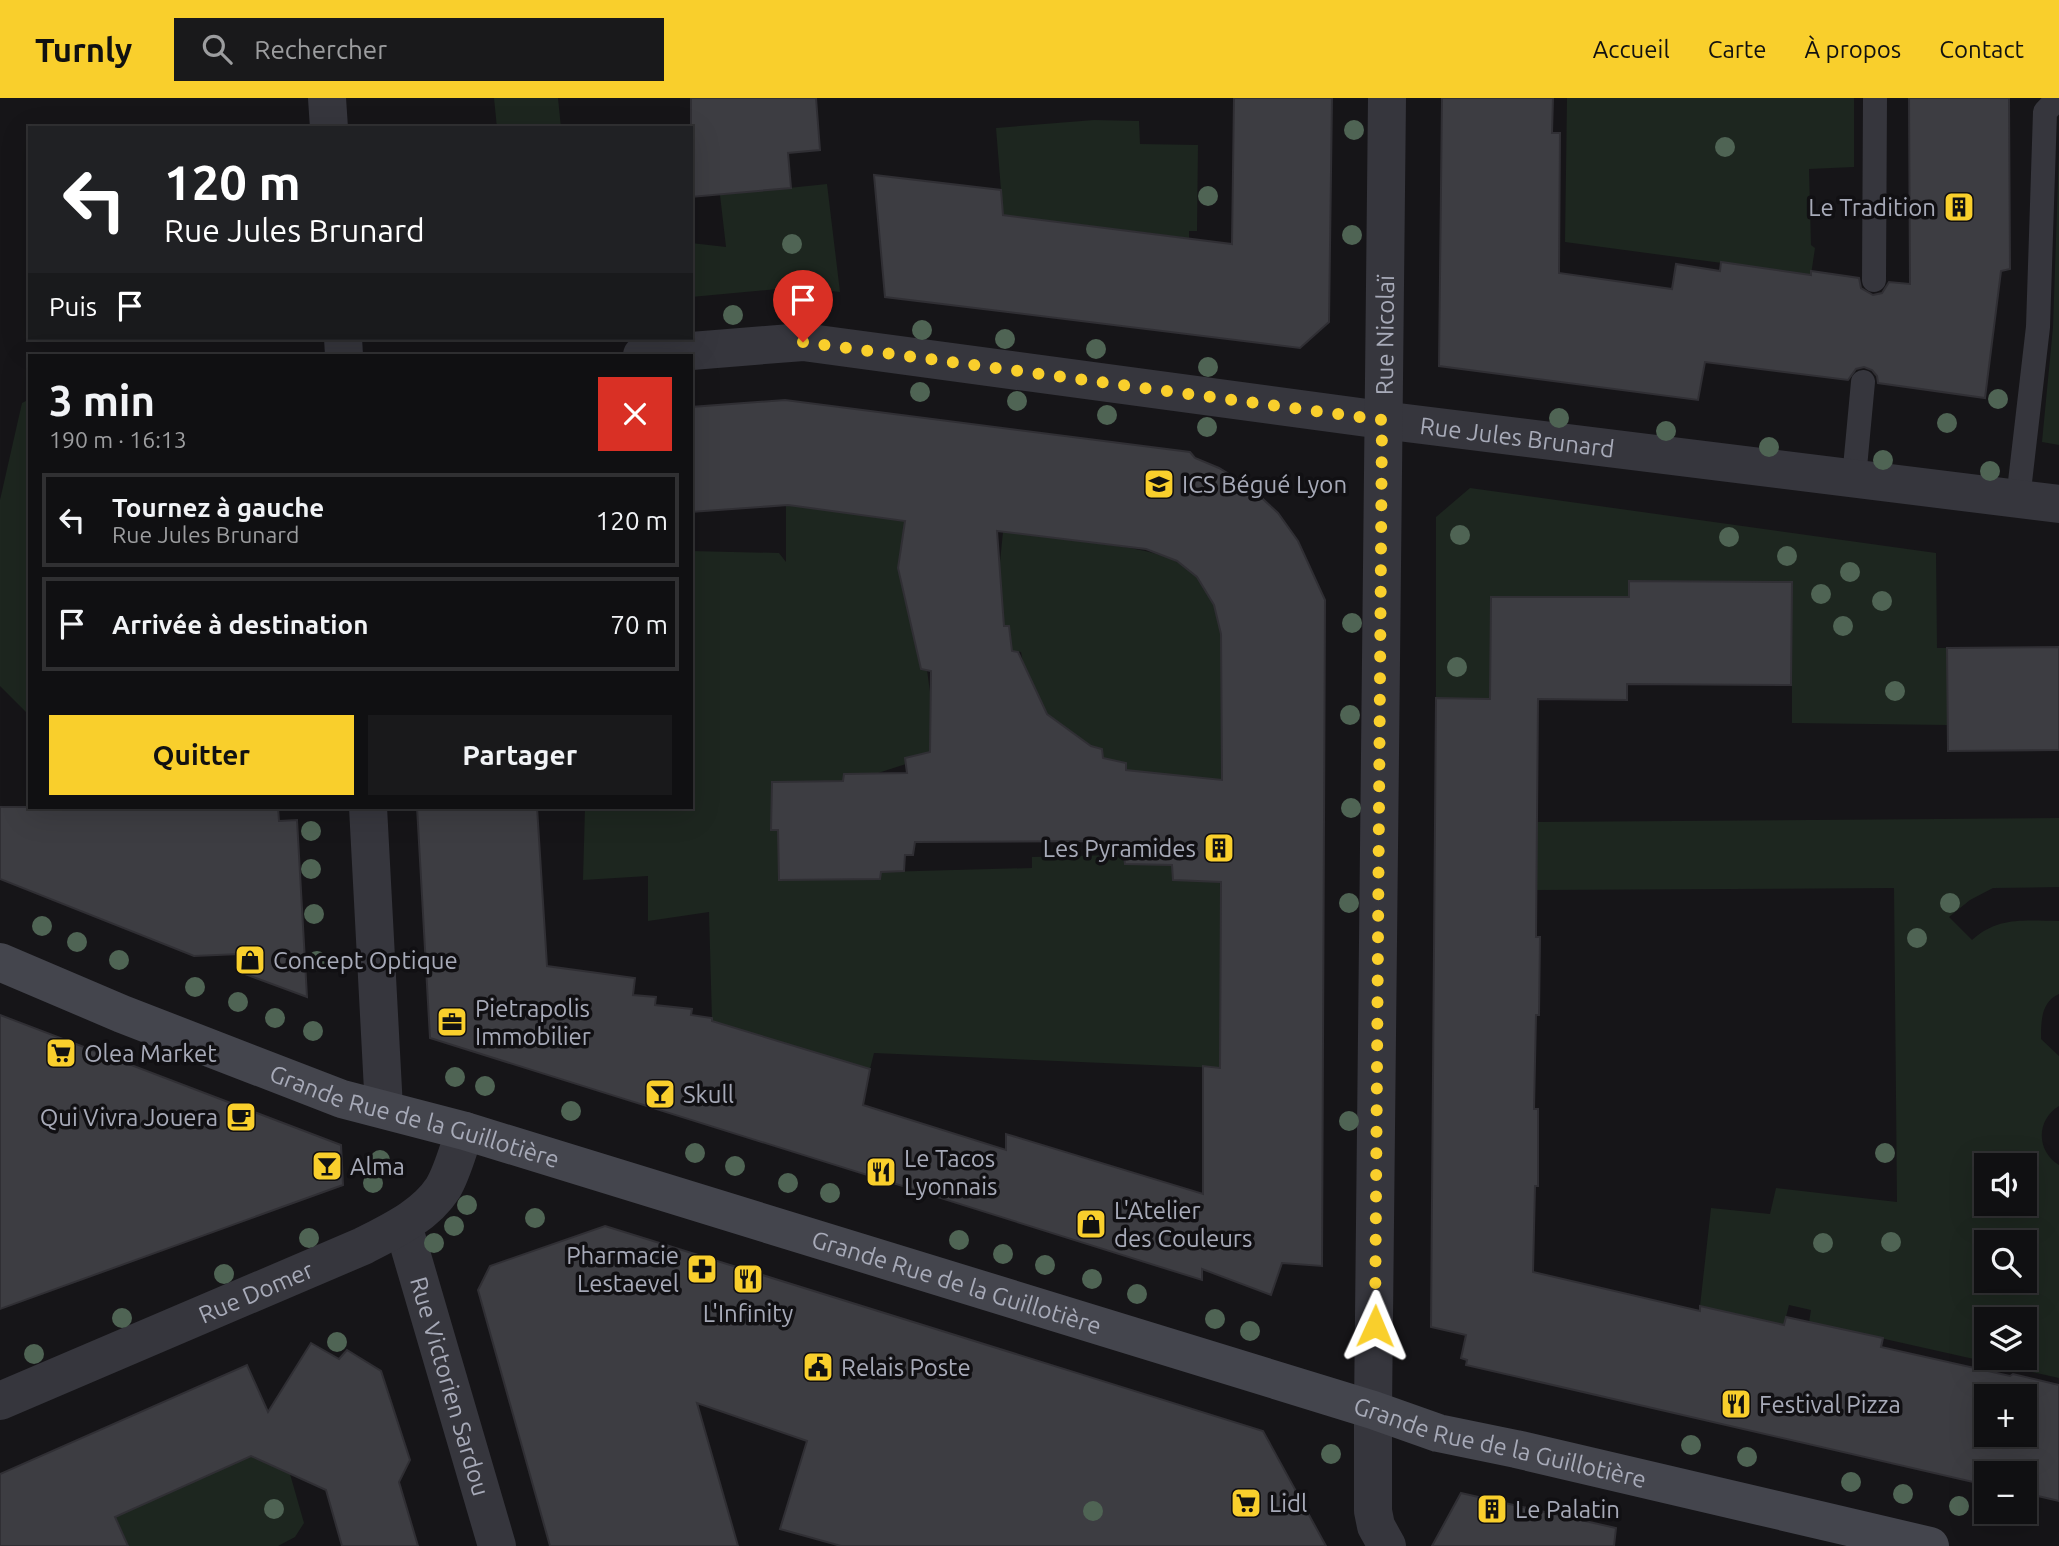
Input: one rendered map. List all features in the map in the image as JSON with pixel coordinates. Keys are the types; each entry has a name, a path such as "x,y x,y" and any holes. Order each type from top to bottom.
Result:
{"main road":[{"name":"Grande Rue de la Guillotière","path":"0,962 122,1014 342,1099 465,1130 1373,1410 1438,1433 1930,1546"}],"street":[{"path":"327,98 329,126"},
{"name":"Rue Nicolaï","path":"1387,98 1373,1410 1373,1511 1376,1526 1387,1546"},
{"name":"Rue Jules Brunard","path":"654,354 803,342 1382,420 2059,504"},
{"path":"368,809 384,1109"},
{"name":"Rue Domer","path":"0,1401 363,1247 403,1225 425,1208 442,1188 465,1130"},
{"name":"Rue Victorien Sardou","path":"403,1225 497,1546"}],"lane":[{"path":"1874,280 1875,98"},
{"path":"2018,499 2038,327 2045,112 2058,98"},
{"path":"1854,478 1863,382"}],"shaded area":[{"path":"494,98 558,98 561,126 497,126"},
{"path":"1567,98 1854,98 1854,167 1809,169 1811,245 1815,248 1811,275 1565,242"},
{"path":"1094,120 1139,121 1140,144 1198,145 1197,231 1189,231 1189,238 1003,215 996,128"},
{"path":"2059,151 2059,445 2042,442 2053,327"},
{"path":"827,184 840,292 799,287 693,297 693,243 726,247 720,195"},
{"path":"28,400 28,714 0,686 0,500 22,403"},
{"path":"1470,488 1936,553 1937,648 1947,648 1948,725 1792,723 1792,582 1629,581 1629,597 1490,699 1436,698 1436,517"},
{"path":"786,505 905,521 898,568 921,669 927,670 931,699 930,752 906,758 906,764 878,773 844,774 843,781 772,782 771,829 778,830 779,880 879,879 881,872 1032,868 1032,857 1115,855 1124,856 1125,864 1172,865 1173,880 1221,882 1220,1068 874,1053 870,1069 712,1021 709,912 648,921 648,876 583,880 585,809 693,809 693,551 779,553 786,562"},
{"path":"1003,532 1150,552 1186,567 1200,580 1210,596 1218,618 1223,646 1221,781 1126,770 1125,763 1103,758 1102,749 1078,742 1077,736 1047,714 1031,680 1026,679 1021,652 1012,651 1009,626 1004,626 996,601"},
{"path":"2059,818 2059,887 1993,888 1970,900 1949,917 1972,940 2002,923 2059,921 2059,994 2045,1007 2041,1039 2059,1056 2059,1106 2046,1119 2042,1135 2046,1152 2059,1165 2059,1378 2023,1370 2037,1370 2037,1307 1974,1307 1974,1359 1809,1322 1811,1310 1789,1305 1784,1325 1700,1306 1711,1208 1770,1214 1776,1188 1897,1202 1894,888 1537,890 1537,822"},
{"path":"251,1456 290,1474 304,1523 295,1537 278,1546 128,1546 115,1517"}],"building":[{"path":"691,98 816,98 820,150 788,153 791,188 693,197"},
{"path":"1234,98 1332,98 1329,322 1300,348 885,297 874,175 1001,190 1003,215 1232,244"},
{"path":"1442,98 1553,98 1552,133 1560,133 1559,273 1672,289 1676,264 1720,271 1721,262 1811,275 1811,271 1859,278 1861,288 1873,295 1882,293 1889,282 1910,284 1909,98 2009,98 2010,269 2001,271 1985,398 1878,383 1872,370 1864,367 1856,369 1848,380 1705,362 1698,400 1439,366"},
{"path":"785,400 1190,452 1195,458 1219,468 1250,487 1278,513 1298,541 1325,600 1322,1266 1282,1263 1271,1295 1202,1269 1202,1280 430,1038 417,809 537,809 547,966 635,978 633,995 656,997 655,1005 692,1009 691,1015 712,1018 712,1021 870,1069 863,1105 1006,1150 1006,1134 1203,1194 1203,1066 1220,1068 1221,882 1173,880 1172,865 1125,864 1124,856 1115,855 1115,841 915,842 913,855 905,855 904,871 881,872 880,879 779,880 778,830 771,830 772,782 843,781 844,774 907,773 905,758 930,752 931,671 921,669 898,568 905,521 788,505 693,512 693,407","holes":["997,531 1146,549 1177,561 1197,577 1214,605 1221,634 1222,780 1126,770 1126,763 1103,758 1102,749 1091,746 1047,714 1018,652 1012,651 1009,626 1004,626"]},
{"path":"1629,581 1792,582 1791,685 1627,684 1627,700 1538,699 1536,937 1540,937 1534,1109 1538,1109 1538,1186 1535,1186 1533,1272 1700,1311 1700,1306 1784,1325 1786,1317 1883,1338 1881,1347 1974,1370 2010,1376 2013,1374 2059,1385 2059,1501 2037,1496 2037,1461 1974,1461 1974,1482 1466,1365 1467,1360 1461,1358 1466,1335 1431,1327 1436,698 1490,699 1491,597 1629,597"},
{"path":"2059,647 2059,750 1948,751 1947,648"},
{"path":"0,807 278,809 279,821 297,820 307,997 245,974 240,954 194,956 0,879"},
{"path":"0,1015 341,1145 343,1185 0,1309"},
{"path":"605,1226 1263,1431 1326,1546 841,1546 780,1529 807,1441 697,1403 738,1546 550,1546 478,1290 490,1266"},
{"path":"311,1343 339,1359 347,1350 381,1371 410,1460 399,1482 418,1546 342,1546 326,1490 251,1456 115,1517 128,1546 0,1546 0,1474 247,1365 268,1412"},
{"name":"Le Palatin","path":"1461,1493 1616,1528 1614,1546 1432,1546"}],"place":[{"name":"Le Tradition","path":"1959,207"},
{"name":"ICS Bégué Lyon","path":"1159,484"},
{"name":"Les Pyramides","path":"1219,848"},
{"name":"Concept Optique","path":"250,960"},
{"name":"Pietrapolis Immobilier","path":"452,1022"},
{"name":"Olea Market","path":"61,1053"},
{"name":"Skull","path":"660,1094"},
{"name":"Qui Vivra Jouera","path":"241,1117"},
{"name":"Alma","path":"327,1166"},
{"name":"Le Tacos Lyonnais","path":"881,1172"},
{"name":"L'Atelier des Couleurs","path":"1091,1224"},
{"name":"Pharmacie Lestaevel","path":"702,1269"},
{"name":"L'Infinity","path":"748,1279"},
{"name":"Relais Poste","path":"818,1367"},
{"name":"Festival Pizza","path":"1736,1404"},
{"name":"Lidl","path":"1246,1503"},
{"name":"Le Palatin","path":"1492,1509"}],"route":[{"path":"803,342 1382,420 1375,1326"}]}
